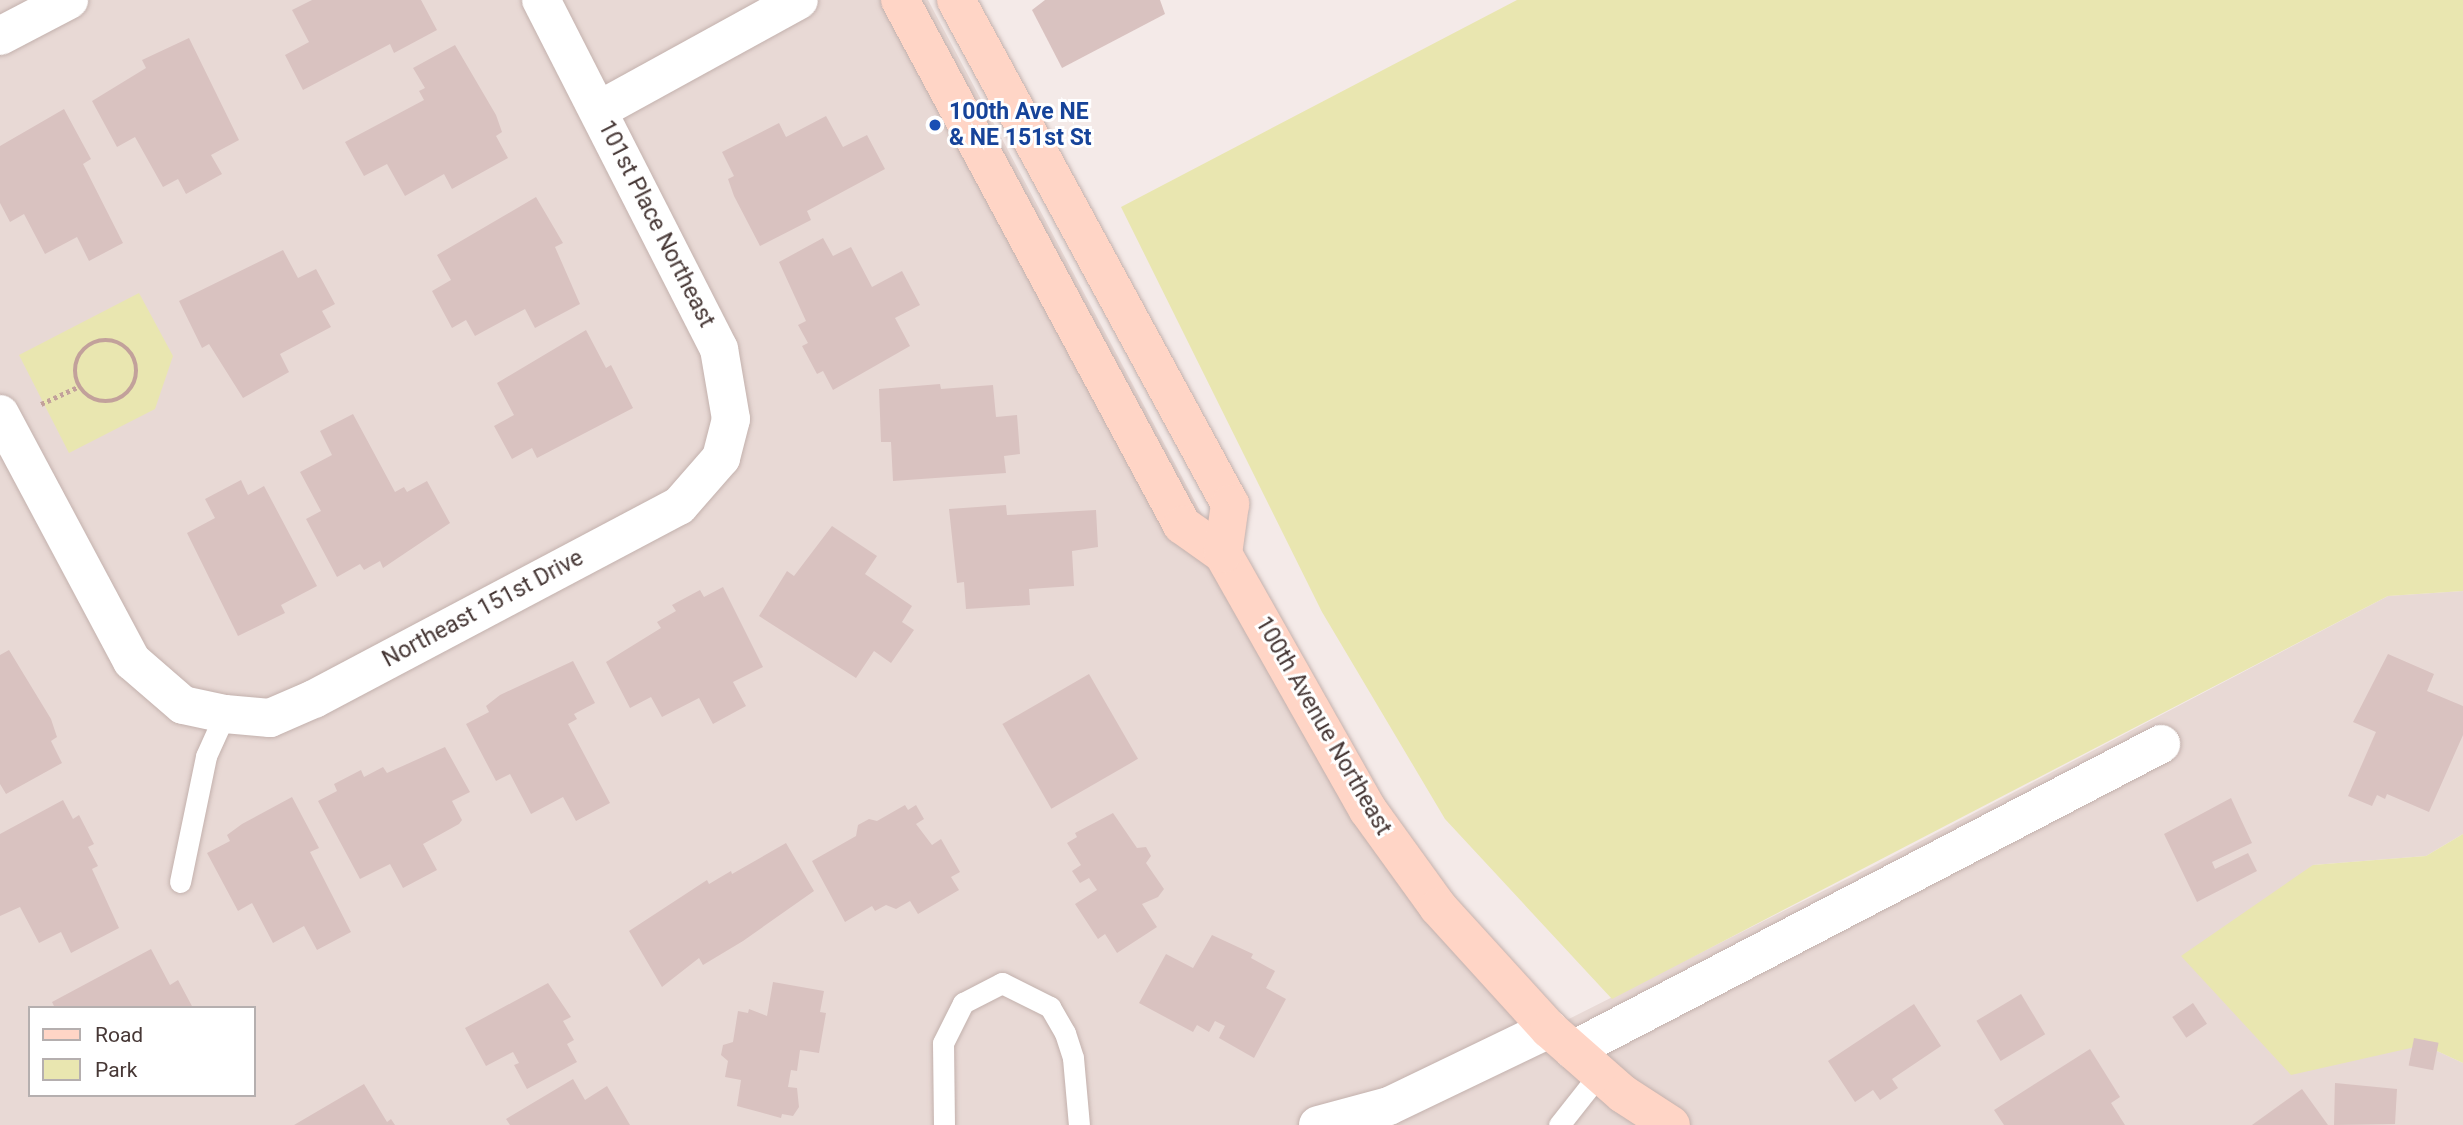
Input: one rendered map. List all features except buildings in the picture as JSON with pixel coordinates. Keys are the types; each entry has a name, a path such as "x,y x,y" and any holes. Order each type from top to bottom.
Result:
{"main road":[{"name":"100th Avenue Northeast","path":"900,0 1182,525 1223,554 1368,810 1438,907 1574,1050 1671,1125"},
{"path":"956,0 1230,504 1223,554"}],"street":[{"path":"0,36 69,0"},
{"name":"101st Place Northeast","path":"541,0 719,349 731,419 721,458"},
{"path":"599,110 799,0"},
{"name":"Northeast 151st Drive","path":"0,414 132,661 183,705 225,714 271,718 314,699 679,506 721,458"},
{"path":"1318,1125 1574,1050 2161,744"}],"lane":[{"path":"180,882 206,756 225,714"},
{"path":"944,1125 943,1042 963,1003 1002,983 1049,1007 1065,1033 1073,1058 1079,1125"},
{"path":"1559,1125 1574,1050"}],"path":[{"path":"92,342 122,344 135,358 137,380 115,402 94,401 78,387 74,367 92,342"},
{"path":"40,404 78,387"}],"shaded area":[{"path":"0,0 928,0 1223,554 1368,810 1549,1029 1877,864 2388,596 2463,591 2463,834 2426,856 2313,865 2424,1045 2463,1063 2463,1125 0,1125"}],"green space":[{"path":"1517,0 2463,0 2463,591 2388,596 1612,999 1445,819 1322,612 1121,207"},
{"path":"139,293 173,356 155,409 69,453 19,355"},
{"path":"2463,834 2463,1063 2424,1045 2291,1075 2181,956 2313,865 2426,856"}],"place":[{"name":"100th Ave NE & NE 151st St","path":"935,125"}]}
